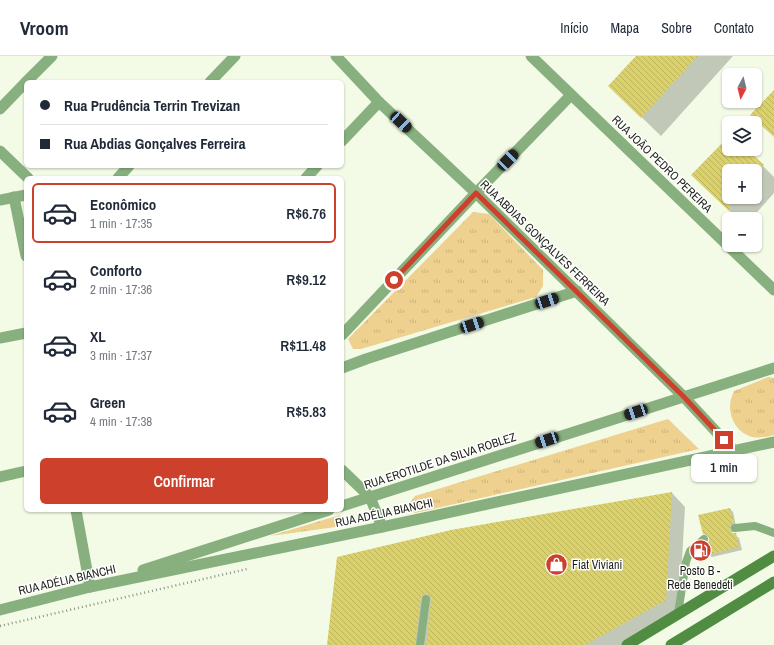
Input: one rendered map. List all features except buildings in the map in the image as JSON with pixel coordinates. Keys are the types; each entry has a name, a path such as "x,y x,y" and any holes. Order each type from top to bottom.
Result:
{"main road":[{"path":"627,645 774,556"},
{"path":"671,645 774,582"}],"street":[{"path":"28,80 52,56"},
{"path":"212,80 234,56"},
{"name":"RUA ABDIAS GONÇALVES FERREIRA","path":"336,56 379,102 476,193 684,397 734,451"},
{"name":"RUA JOÃO PEDRO PEREIRA","path":"531,56 774,290"},
{"path":"0,109 24,84"},
{"path":"344,333 571,95"},
{"path":"344,139 379,102"},
{"path":"0,151 26,176"},
{"path":"120,176 127,168"},
{"path":"308,176 316,168"},
{"path":"0,200 24,195"},
{"path":"14,197 24,246"},
{"path":"344,367 577,291"},
{"path":"0,338 24,333"},
{"name":"RUA EROTILDE DA SILVA ROBLEZ","path":"344,505 774,368"},
{"name":"RUA ADÉLIA BIANCHI","path":"0,610 90,587 382,527 774,442"},
{"path":"0,477 24,471"},
{"path":"344,472 370,497 382,527"},
{"path":"76,512 90,587 322,512"}],"lane":[{"path":"735,528 755,526 774,533"},
{"path":"678,614 686,562 690,551 704,539"},
{"path":"420,645 426,599"}],"green space":[{"path":"473,212 489,214 543,270 543,286 536,297 361,349 353,349 348,339"},
{"path":"768,377 774,378 774,435 752,437 739,429 733,421 730,411 731,400 734,391"},
{"path":"668,419 699,449 415,513 409,509 409,504 415,496"},
{"path":"340,515 343,526 270,536"}],"place":[{"name":"Posto B - Rede Benedeti","path":"700,550"},
{"name":"Fiat Viviani","path":"557,565"}],"route":[{"path":"394,280 476,193 684,397 724,440"}]}
